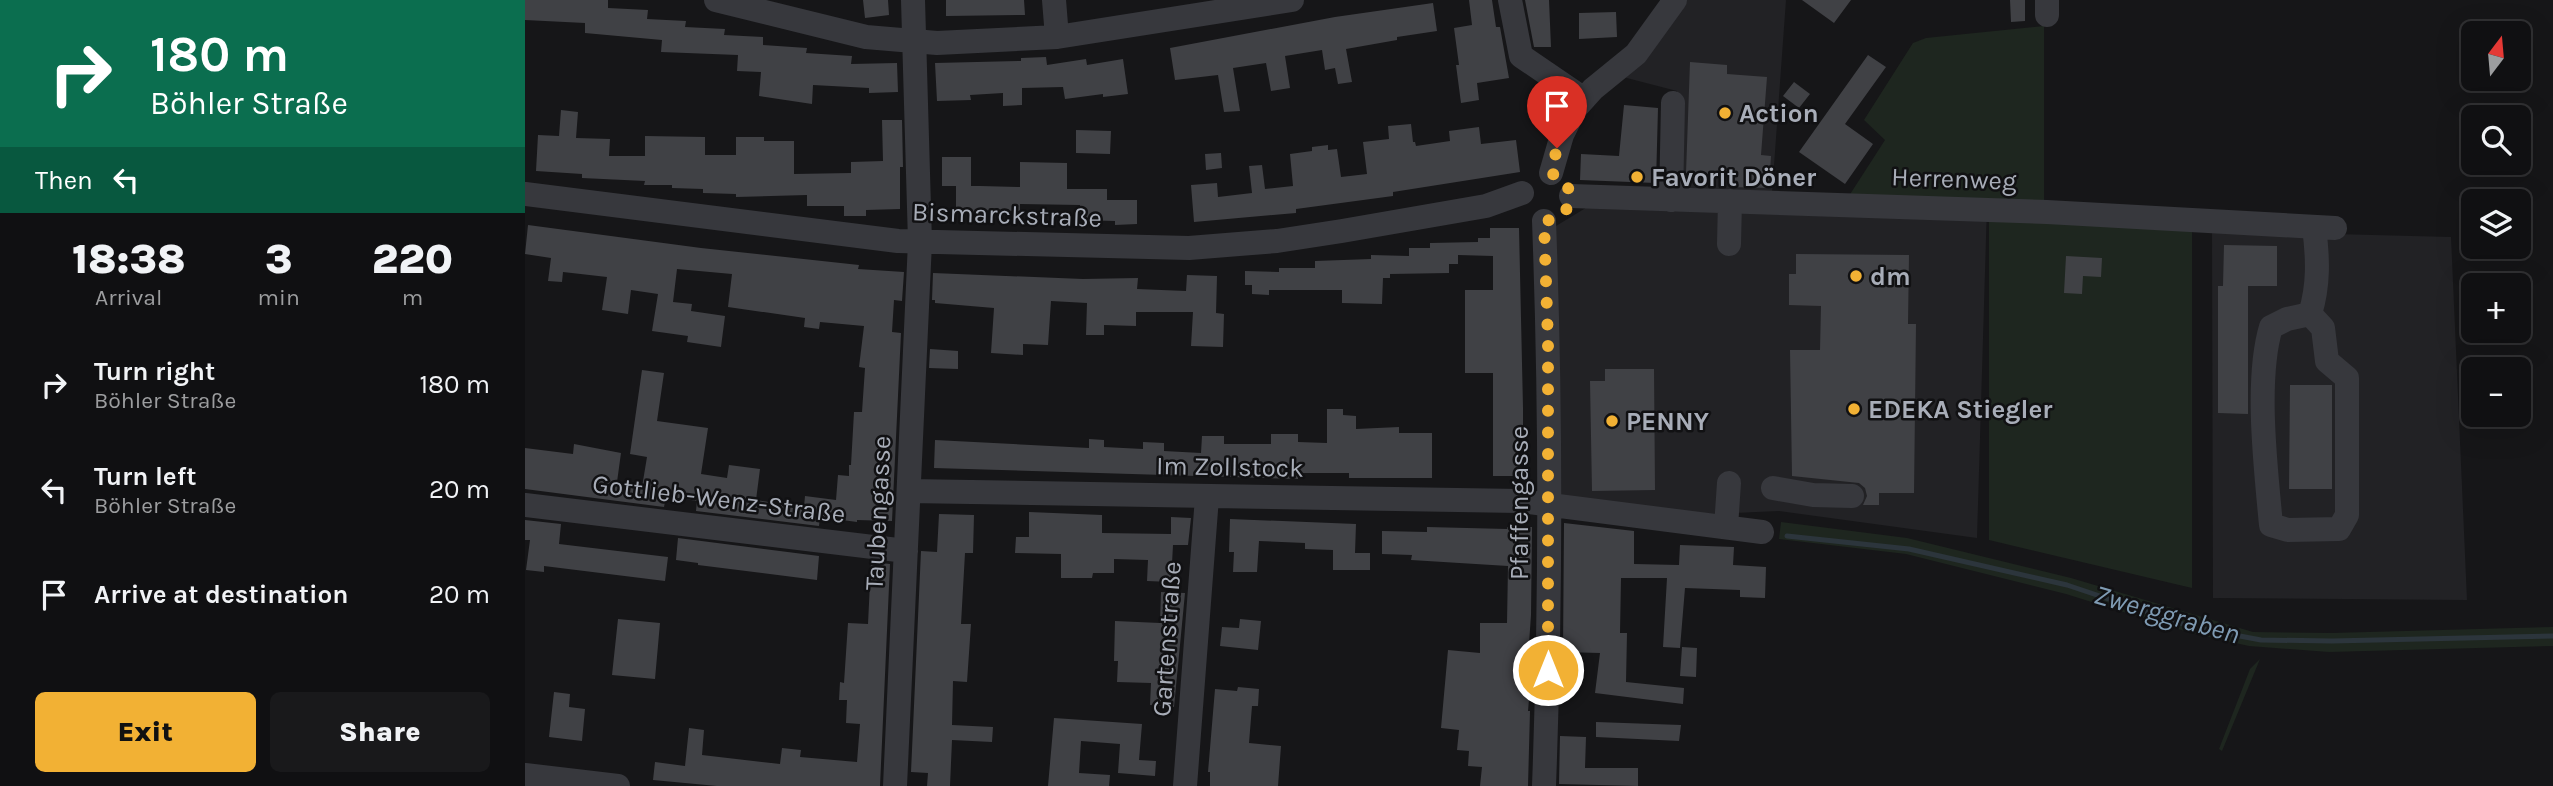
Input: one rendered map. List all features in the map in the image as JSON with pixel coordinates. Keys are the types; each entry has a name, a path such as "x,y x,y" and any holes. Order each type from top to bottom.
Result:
{"street":[{"path":"716,0 866,37 914,42 1057,37 1292,0"},
{"name":"Taubengasse","path":"895,786 921,242 912,0"},
{"path":"1054,0 1057,37"},
{"path":"1510,0 1521,56 1584,99"},
{"path":"1551,173 1567,123 1584,99 1636,54 1675,0"},
{"path":"1671,200 1672,103"},
{"path":"1551,173 1565,181 1571,196 1566,212 1552,220 1531,208 1528,181 1533,176 1551,173"},
{"name":"Bismarckstraße","path":"525,194 921,242 1189,248 1277,241 1486,206 1531,208"},
{"name":"Herrenweg","path":"1571,196 2047,212 2324,228 2318,256 2317,291 2310,314"},
{"path":"1729,244 1730,201"},
{"name":"Pfaffengasse","path":"1531,208 1548,342 1548,670 1544,786"},
{"path":"2310,314 2323,328 2327,361 2347,377 2347,515 2339,529 2288,530 2271,525 2263,383 2266,341 2271,327 2287,319 2310,314"},
{"path":"1726,527 1729,483"},
{"path":"1773,488 1813,495 1852,496"},
{"name":"Im Zollstock","path":"909,491 1491,500 1762,532"},
{"name":"Gartenstraße","path":"1185,786 1207,496"},
{"name":"Gottlieb-Wenz-Straße","path":"525,505 906,551"},
{"path":"525,775 618,786"}],"shaded area":[{"path":"1682,0 1786,0 1772,193 1987,205 1977,538 1779,511 1712,514 1553,497 1556,226 1589,206 1675,202 1677,91 1623,77"},
{"path":"2044,26 2044,205 1847,199 1885,140 1864,120 1913,43 1926,38"},
{"path":"1989,217 2192,223 2192,588 1989,540"},
{"path":"2212,231 2451,237 2467,600 2213,598"},
{"path":"1781,522 1907,538 2071,578 2253,632 2332,633 2553,627 2553,646 2329,652 2249,646 2191,633 2066,594 1906,554 1779,539"},
{"path":"2260,659 2222,751 2219,749 2250,669"}],"building":[{"path":"525,0 608,0 608,8 648,10 647,19 686,21 685,27 725,29 724,35 763,37 763,45 807,48 806,53 852,56 851,64 897,63 898,92 869,93 869,88 813,85 812,104 759,96 761,72 737,71 738,55 661,52 662,40 585,33 585,23 525,20"},
{"path":"863,0 888,0 889,15 865,18"},
{"path":"946,0 1024,0 1025,15 946,16"},
{"path":"1469,0 1492,0 1509,78 1477,83 1479,100 1461,103 1454,28 1472,25"},
{"path":"1525,0 1549,0 1551,47 1534,47"},
{"path":"1802,0 1851,0 1834,23"},
{"path":"2010,0 2025,0 2025,21 2011,22"},
{"path":"1433,3 1437,31 1346,49 1352,82 1338,84 1335,68 1325,70 1322,50 1285,56 1290,88 1271,91 1266,63 1233,68 1240,111 1224,112 1218,75 1175,80 1170,48 1335,17"},
{"path":"1616,12 1617,37 1579,39 1579,13"},
{"path":"1868,55 1886,67 1845,124 1873,144 1845,184 1799,152"},
{"path":"1046,57 1047,65 1086,59 1087,65 1123,59 1128,94 1065,99 1063,87 1022,88 1022,105 1003,106 1003,93 970,95 971,100 937,101 935,63 1021,61 1021,58"},
{"path":"1690,62 1727,65 1727,74 1767,77 1761,155 1771,156 1769,188 1732,187 1732,176 1686,173"},
{"path":"1794,82 1810,94 1799,108 1783,96"},
{"path":"1624,105 1658,108 1656,183 1580,180 1581,154 1619,156"},
{"path":"561,110 578,112 576,138 610,139 609,156 645,156 645,136 705,137 705,155 736,155 736,137 794,141 794,174 851,173 851,162 883,161 882,120 902,120 900,209 866,210 866,216 844,216 844,206 807,206 807,195 736,197 736,194 703,193 703,189 644,185 645,181 582,178 582,174 536,171 538,135 559,136"},
{"path":"1411,124 1416,146 1450,141 1449,131 1479,127 1481,144 1516,140 1520,172 1393,192 1393,196 1296,209 1296,213 1194,222 1191,185 1217,183 1218,197 1252,193 1249,166 1262,165 1265,189 1293,186 1290,154 1312,151 1312,147 1328,145 1328,150 1337,149 1341,177 1367,174 1363,142 1389,139 1388,126"},
{"path":"1076,130 1111,131 1110,154 1076,153"},
{"path":"1221,153 1222,168 1206,170 1205,154"},
{"path":"942,157 971,157 971,186 1020,187 1020,162 1067,163 1067,189 1107,189 1107,200 1137,200 1137,224 1115,225 1115,221 1080,220 1080,205 1020,204 1020,211 980,210 980,213 956,213 956,186 942,186"},
{"path":"528,225 859,265 858,269 904,272 902,301 894,300 892,332 901,333 892,521 857,522 820,517 819,526 696,511 697,501 666,496 664,507 525,489 525,448 573,454 574,444 621,453 617,482 642,487 647,457 630,454 642,370 664,373 657,421 708,428 701,474 727,478 729,465 760,469 756,500 804,507 805,496 836,500 838,475 849,476 854,412 862,412 865,368 859,367 864,326 820,322 819,329 804,327 805,318 728,307 732,274 677,269 673,302 692,304 691,311 725,316 721,347 687,342 688,336 652,331 658,294 631,290 628,314 602,310 607,277 563,272 562,282 548,281 551,258 525,254"},
{"path":"1490,228 1519,228 1523,408 1523,437 1519,437 1520,476 1493,476 1493,373 1465,373 1465,290 1493,290 1493,256 1458,255 1458,264 1449,264 1449,273 1390,274 1390,278 1383,278 1382,304 1342,303 1342,290 1269,290 1269,295 1252,294 1252,285 1245,285 1245,271 1279,272 1279,268 1315,268 1315,261 1371,259 1371,255 1409,256 1409,248 1430,248 1430,243 1478,242 1478,238 1490,238"},
{"path":"2224,245 2277,246 2277,286 2248,286 2248,414 2218,413 2218,286 2223,286"},
{"path":"1796,254 1909,255 1908,324 1916,324 1914,493 1879,493 1879,505 1863,505 1867,496 1865,488 1859,483 1792,476 1790,350 1820,350 1821,306 1789,305 1789,274 1796,274"},
{"path":"2066,256 2102,258 2101,277 2083,276 2082,294 2064,293"},
{"path":"933,273 1083,279 1138,278 1137,289 1186,291 1187,275 1217,276 1216,313 1224,314 1223,347 1191,346 1193,312 1136,312 1136,326 1104,325 1104,335 1086,335 1087,303 1051,301 1048,345 1023,344 1023,355 991,353 994,308 935,303 935,300 932,300"},
{"path":"930,349 958,351 958,369 929,368"},
{"path":"1605,369 1654,369 1655,490 1592,491 1590,381 1605,381"},
{"path":"2290,385 2332,385 2332,489 2289,489"},
{"path":"1327,409 1343,409 1343,415 1356,416 1356,429 1399,427 1399,433 1432,433 1432,478 1349,478 1349,473 1298,473 1298,479 934,468 935,440 1089,448 1089,439 1104,440 1104,447 1143,449 1143,442 1164,443 1164,451 1201,453 1202,436 1224,436 1224,444 1271,444 1271,434 1298,434 1298,442 1327,443"},
{"path":"1029,512 1102,515 1102,533 1171,534 1171,517 1191,518 1188,545 1173,545 1171,582 1147,581 1148,560 1114,559 1114,573 1093,573 1092,578 1061,578 1061,554 1015,553 1016,537 1029,537"},
{"path":"939,514 974,515 973,553 965,553 961,624 971,624 967,682 953,681 952,725 993,727 992,742 952,740 950,786 927,786 928,773 911,772 921,551 937,552"},
{"path":"1230,519 1356,524 1355,553 1370,553 1370,570 1333,570 1333,550 1305,549 1305,543 1259,541 1257,572 1233,572 1234,552 1229,552"},
{"path":"525,520 561,524 559,544 668,557 665,581 544,566 544,572 526,570 530,540 525,540"},
{"path":"1564,523 1634,531 1634,564 1679,565 1680,545 1734,547 1733,565 1766,567 1765,598 1740,597 1740,590 1685,588 1680,648 1663,647 1667,578 1621,578 1620,633 1627,633 1626,682 1684,688 1683,704 1595,693 1600,653 1563,652"},
{"path":"1427,527 1532,527 1531,615 1526,687 1530,688 1528,786 1480,786 1482,767 1468,766 1469,751 1457,750 1459,730 1441,728 1448,650 1480,653 1480,623 1507,623 1508,566 1411,560 1412,555 1382,554 1382,531 1427,532"},
{"path":"678,538 819,556 817,580 676,560"},
{"path":"871,562 890,564 880,786 717,786 653,780 655,762 685,766 689,728 704,730 702,755 780,764 782,748 801,750 800,757 857,762 860,724 846,723 847,700 839,700 840,682 844,683 848,623 868,624"},
{"path":"1161,592 1185,593 1174,707 1150,705 1151,683 1117,682 1118,661 1114,661 1115,621 1160,623"},
{"path":"618,619 660,623 655,679 612,675"},
{"path":"1240,619 1261,621 1258,650 1220,646 1222,627 1239,628"},
{"path":"1682,647 1697,648 1696,677 1680,676"},
{"path":"1238,687 1259,689 1258,706 1252,706 1249,743 1281,746 1278,786 1210,786 1208,772 1215,689 1237,691"},
{"path":"554,692 570,694 569,707 585,709 582,741 549,737"},
{"path":"1054,718 1142,724 1139,760 1156,761 1155,776 1118,773 1120,744 1081,741 1079,773 1110,775 1109,786 1048,786"},
{"path":"1596,722 1681,725 1679,741 1596,737"},
{"path":"1560,736 1586,737 1585,768 1638,768 1638,786 1559,784"}],"waterway":[{"name":"Zwerggraben","path":"1787,536 1909,549 2067,585 2192,627 2261,640 2553,636"}],"place":[{"name":"Action","path":"1725,113"},
{"name":"Favorit Döner","path":"1637,177"},
{"name":"dm","path":"1856,276"},
{"name":"EDEKA Stiegler","path":"1854,409"},
{"name":"PENNY","path":"1612,421"}],"route":[{"path":"1548,670 1548,342 1544,221 1560,217 1566,212 1571,196 1565,181 1551,173 1557,148"}]}
